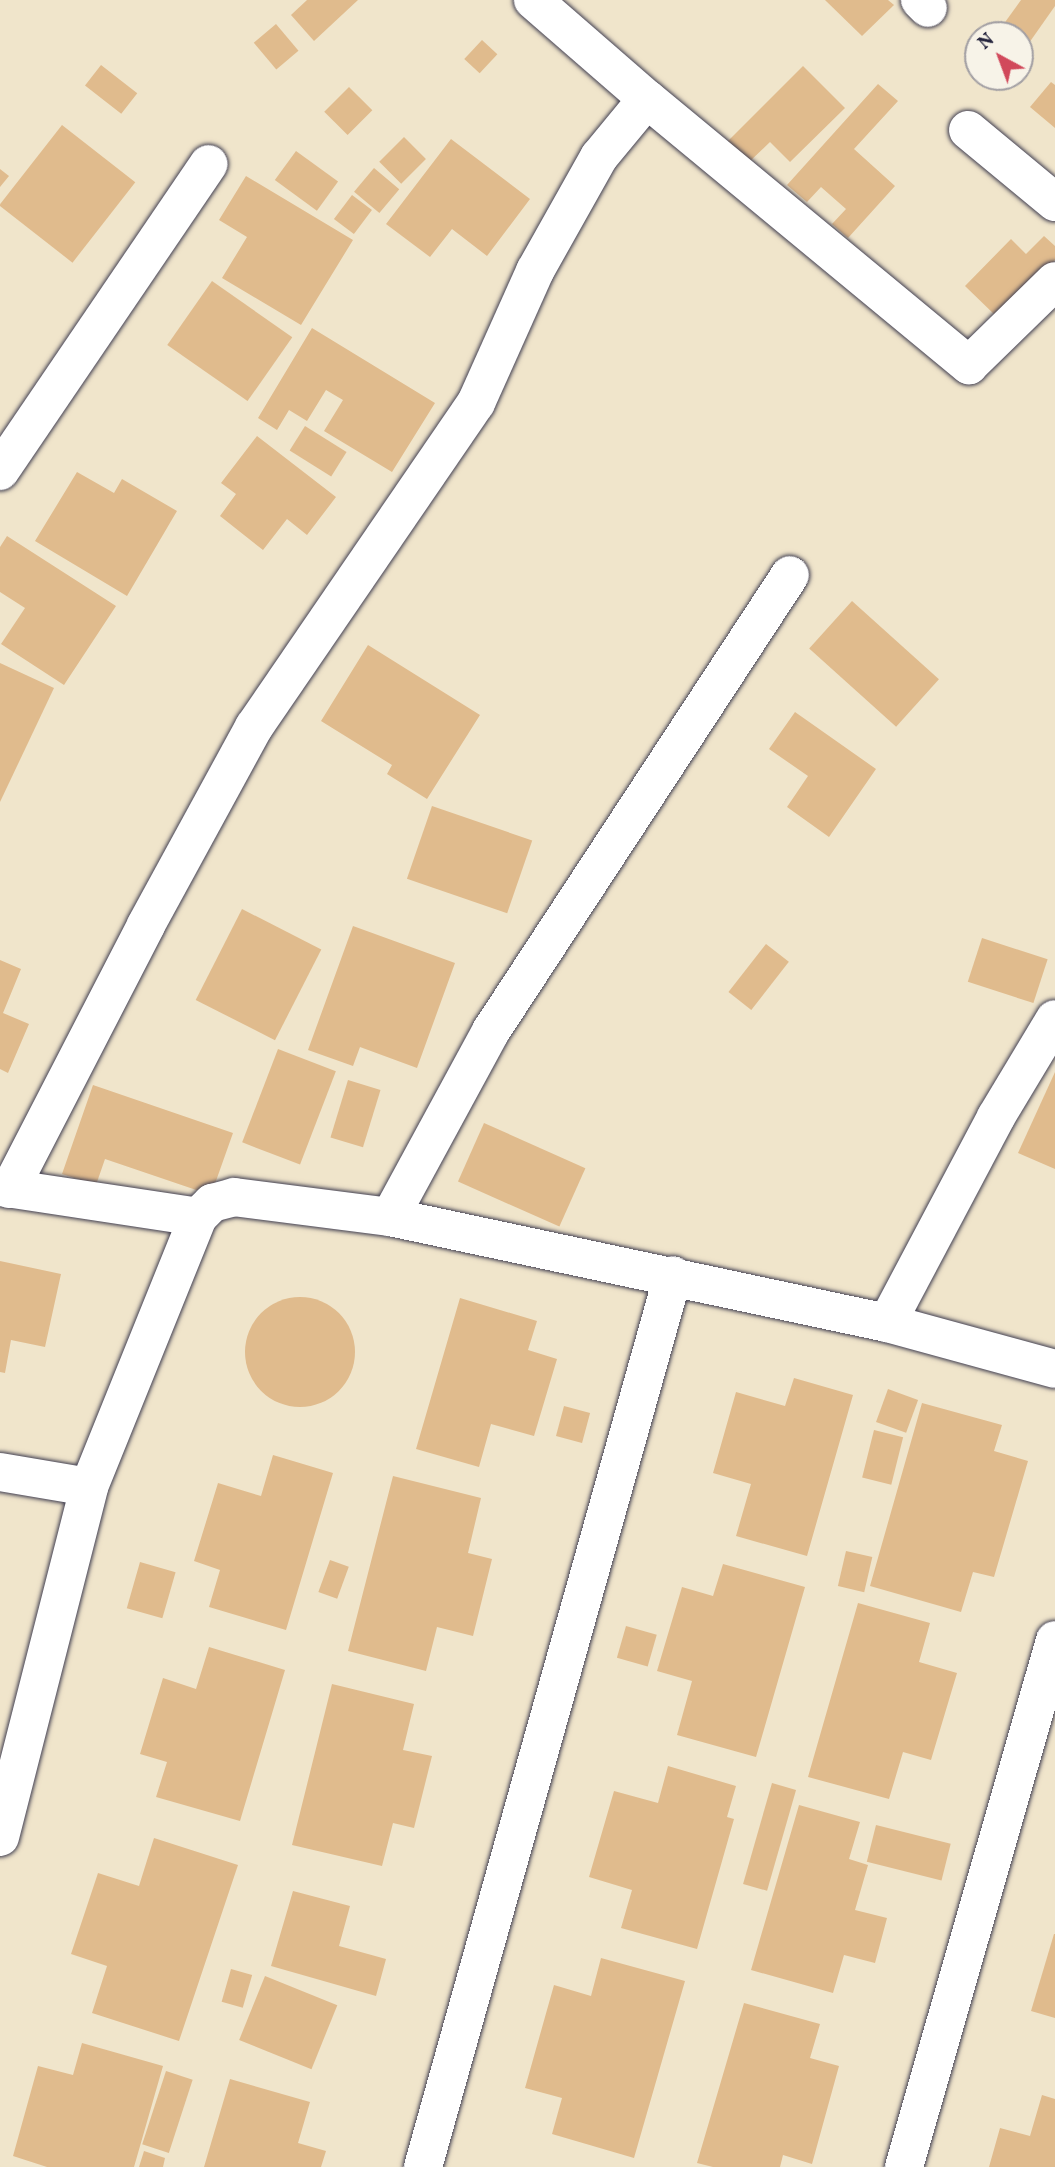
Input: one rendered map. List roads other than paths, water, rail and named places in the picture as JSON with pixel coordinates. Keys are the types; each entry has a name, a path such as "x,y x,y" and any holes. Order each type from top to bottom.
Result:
{"street":[{"path":"533,0 647,99 969,365 1055,281"},
{"path":"198,1217 5,1188 254,727 476,403 535,271 599,157 647,99"},
{"path":"968,130 1055,202"},
{"path":"0,471 209,164"},
{"path":"390,1217 491,1031 790,575"},
{"path":"887,1323 996,1117 1055,1019"},
{"path":"0,1838 89,1487 198,1217 212,1203 234,1197 390,1217 673,1275 887,1323 1055,1369"},
{"path":"423,2167 673,1275"},
{"path":"0,1472 89,1487"},
{"path":"904,2167 1055,1640"}]}
